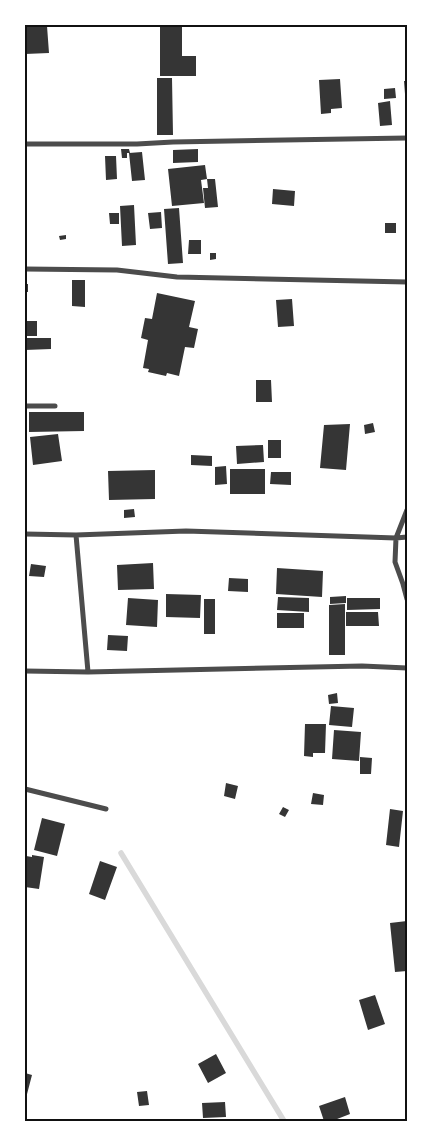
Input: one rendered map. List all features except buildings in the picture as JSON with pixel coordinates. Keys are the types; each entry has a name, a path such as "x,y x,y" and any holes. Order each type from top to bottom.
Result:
{"street":[{"path":"25,144 137,144 407,138"},
{"path":"25,269 117,270 177,277 407,282"},
{"path":"25,406 55,406"},
{"path":"407,510 396,538 395,562 407,599"},
{"path":"25,534 76,535 186,531 407,537"},
{"path":"76,535 88,672"},
{"path":"25,671 88,672 362,666 407,668"},
{"path":"25,789 106,809"}],"waterway":[{"path":"121,853 284,1121"}]}
